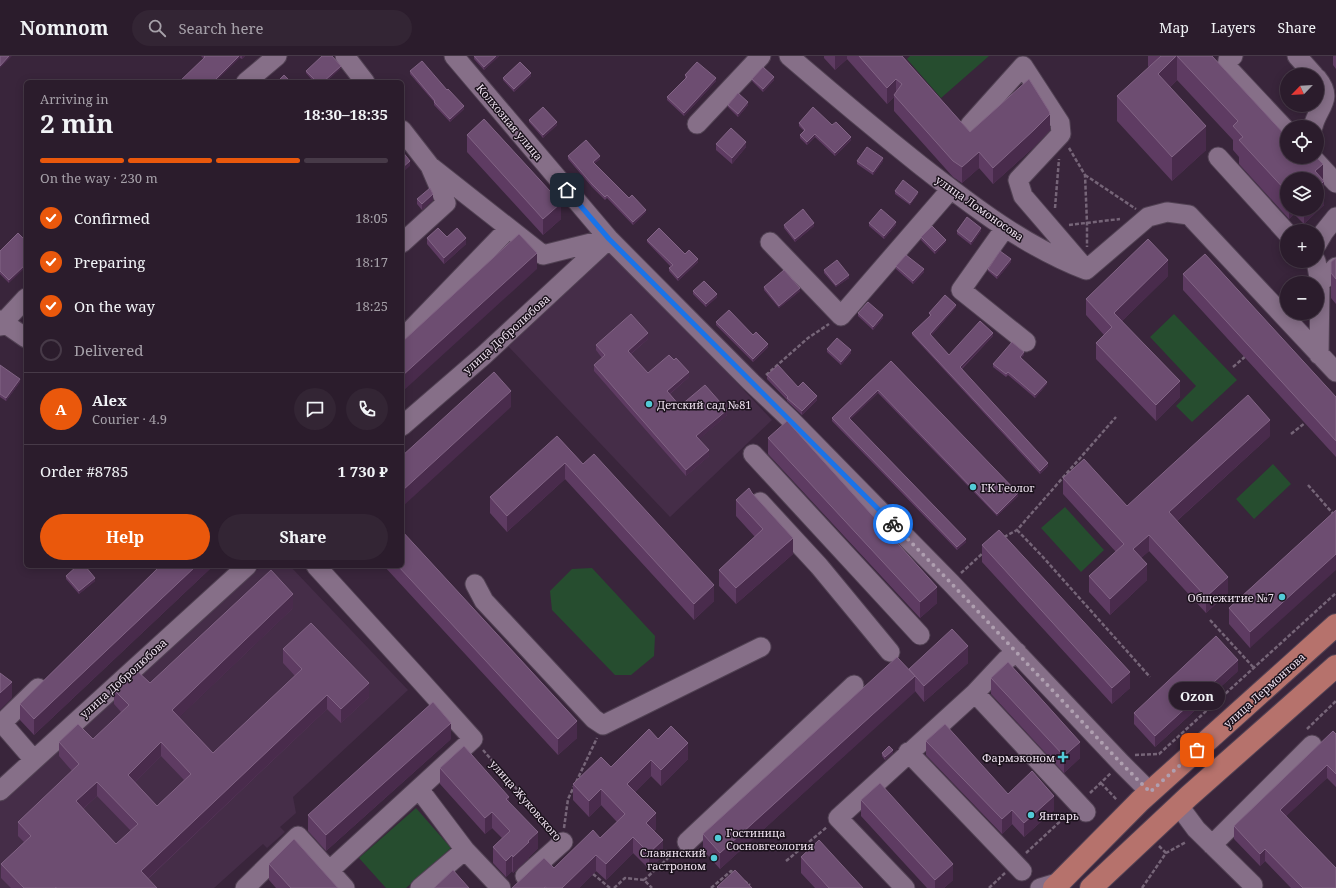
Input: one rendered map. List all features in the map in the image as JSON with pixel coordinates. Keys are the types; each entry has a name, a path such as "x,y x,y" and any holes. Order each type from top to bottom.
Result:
{"main road":[{"name":"улица Лермонтова","path":"1051,886 1150,792 1336,625"},
{"path":"1091,888 1179,806 1336,666"}],"street":[{"path":"248,80 277,56"},
{"path":"345,56 363,80"},
{"name":"Колхозная улица","path":"454,56 609,239 951,583 1150,792"},
{"path":"697,124 761,56"},
{"name":"улица Ломоносова","path":"788,56 862,119 951,189 1005,228 1045,252 1086,270"},
{"path":"1233,56 1228,60 1227,66 1280,123"},
{"path":"1301,57 1309,68"},
{"path":"970,125 1023,66 1060,123 1061,134 1018,180 1022,196 1086,270 1148,217 1167,212 1189,215 1336,372"},
{"path":"1324,92 1324,103"},
{"path":"404,133 430,166 543,256 609,239"},
{"path":"1218,157 1280,225"},
{"path":"1319,164 1336,183"},
{"path":"404,241 446,203 430,166"},
{"path":"770,242 841,316 951,189"},
{"path":"1324,232 1336,217"},
{"path":"404,337 509,228"},
{"path":"1005,228 961,290 1026,342"},
{"name":"улица Добролюбова","path":"404,424 483,356 609,239"},
{"path":"1324,279 1336,267"},
{"path":"24,300 1,323 24,337"},
{"path":"1319,320 1319,355"},
{"path":"753,454 920,635"},
{"path":"760,502 819,566 890,652"},
{"name":"улица Добролюбова","path":"0,791 245,568"},
{"path":"318,568 473,739 329,870"},
{"path":"475,584 484,601 509,629 594,719 603,725 761,647"},
{"path":"905,888 838,818 908,752 975,693 1006,660 1016,652"},
{"path":"34,760 2,723 48,678"},
{"path":"686,842 854,685"},
{"path":"975,693 1082,808"},
{"path":"1206,839 1307,740"},
{"path":"908,752 1018,867"},
{"path":"419,789 465,850 501,888"},
{"path":"1179,806 1206,839 1253,885"},
{"path":"245,888 298,836 345,888"},
{"path":"513,888 563,842"},
{"path":"420,888 465,850"}],"path":[{"path":"1061,134 1085,175 1148,217"},
{"path":"1061,134 1055,208 1049,227 1148,217"},
{"path":"1085,175 1087,223 1086,270"},
{"path":"754,385 808,338 841,316"},
{"path":"1233,367 1251,351"},
{"path":"1000,540 1017,530 1116,417"},
{"path":"1291,434 1305,423"},
{"path":"1308,485 1336,517"},
{"path":"1017,530 1150,677"},
{"path":"951,583 988,548"},
{"path":"989,888 1018,867 1082,808 1101,783 1132,755 1159,754 1336,594"},
{"path":"1210,620 1254,668"},
{"path":"1307,740 1336,701"},
{"path":"563,842 568,799 603,725"},
{"name":"улица Жуковского","path":"473,739 563,842"},
{"path":"1101,783 1118,801"},
{"path":"786,861 838,818"},
{"path":"1142,888 1166,853 1206,839"},
{"path":"644,880 686,842"},
{"path":"711,888 731,871 736,875"},
{"path":"593,874 610,888"},
{"path":"614,888 625,878 644,880 652,888"},
{"path":"741,878 750,885"}],"shaded area":[{"path":"610,249 772,420 670,517 508,346"},
{"path":"261,568 292,568 408,690 293,797 296,813 280,827 285,832 267,848 263,844 214,888 0,888 0,799 250,573"}],"green space":[{"path":"910,56 989,56 941,98 907,59"},
{"path":"1174,314 1237,380 1192,422 1176,406 1196,386 1150,337"},
{"path":"1273,464 1291,484 1254,519 1236,499"},
{"path":"1065,507 1104,550 1081,572 1041,528"},
{"path":"592,568 655,636 654,656 631,675 615,675 552,610 550,591 572,569"},
{"path":"416,808 451,848 406,888 386,888 359,858"}],"building":[{"path":"0,56 9,56 0,66"},
{"path":"204,56 239,56 215,80 181,80 205,57"},
{"path":"322,56 332,56 341,66 325,80 315,80 306,71"},
{"path":"474,56 496,56 484,67"},
{"path":"859,56 902,56 970,132 1029,79 1050,114 993,168 979,152 962,167 953,161 894,95 902,84 896,79 887,88"},
{"path":"1161,56 1176,56 1158,74 1206,126 1172,157 1117,96"},
{"path":"1177,56 1212,56 1280,129 1280,164 1323,164 1315,171 1316,172 1280,172 1280,184 1239,140 1243,137 1233,126 1238,121"},
{"path":"422,61 447,90 448,89 464,106 450,119 434,102 435,101 410,71"},
{"path":"520,62 531,73 514,89 503,78"},
{"path":"697,62 716,78 684,113 667,97 687,77 685,75"},
{"path":"763,67 774,77 763,89 752,79"},
{"path":"284,75 289,80 279,80"},
{"path":"738,93 748,102 738,114 728,105"},
{"path":"543,107 557,122 543,135 529,120"},
{"path":"813,107 832,125 836,122 851,137 835,153 815,134 807,142 800,135 805,130 799,123"},
{"path":"484,119 561,203 543,219 467,135"},
{"path":"731,128 746,142 732,158 716,144"},
{"path":"586,140 600,156 593,162 629,198 632,195 646,210 633,222 607,195 605,197 592,184 568,156"},
{"path":"867,147 883,158 873,172 857,161"},
{"path":"404,154 410,161 404,166"},
{"path":"903,180 918,192 910,203 895,191"},
{"path":"430,188 433,194 422,204 417,199"},
{"path":"803,209 814,223 795,239 784,225"},
{"path":"881,209 896,222 884,236 869,223"},
{"path":"967,217 981,228 971,242 957,231"},
{"path":"932,226 946,240 935,251 921,237"},
{"path":"438,228 447,237 457,228 466,238 444,258 427,238"},
{"path":"659,228 685,254 689,250 698,259 678,278 669,268 673,265 647,240"},
{"path":"18,233 24,239 24,266 9,280 0,271 0,251"},
{"path":"519,234 537,253 404,374 404,340"},
{"path":"1148,239 1168,260 1114,313 1180,381 1156,405 1096,343 1112,327 1086,299"},
{"path":"1000,251 1011,259 997,276 988,269"},
{"path":"1205,254 1336,397 1336,441 1183,274"},
{"path":"906,255 924,269 913,281 896,266"},
{"path":"1336,258 1336,279 1331,273 1331,262"},
{"path":"837,260 849,275 836,285 824,270"},
{"path":"784,270 800,288 779,306 764,287"},
{"path":"704,281 717,294 706,304 693,291"},
{"path":"945,295 956,305 930,334 949,355 980,321 993,333 960,367 1048,463 1040,471 912,333 931,315 929,313"},
{"path":"868,302 883,315 873,327 858,313"},
{"path":"729,310 753,335 756,332 768,344 753,359 716,322"},
{"name":"Детский сад №81","path":"631,314 648,333 628,351 648,373 669,355 674,360 676,358 689,372 667,391 680,406 705,385 727,410 696,436 709,450 686,470 594,365 605,355 596,345"},
{"path":"837,338 851,350 841,362 827,349"},
{"path":"1012,342 1024,352 1020,357 1047,382 1035,395 1008,372 1006,374 993,364"},
{"path":"891,361 1018,493 997,514 878,390 849,418 966,539 957,547 832,418"},
{"path":"0,365 20,379 6,398 0,394"},
{"path":"778,365 798,387 803,382 817,396 802,411 787,398 788,397 767,375"},
{"path":"494,372 511,391 404,489 404,454"},
{"path":"1248,395 1270,420 1169,512 1228,577 1206,597 1149,535 1133,549 1147,564 1110,599 1089,576 1124,544 1063,478 1084,459 1127,506"},
{"path":"787,421 937,587 920,602 768,438"},
{"path":"557,436 583,464 594,454 714,585 694,604 565,463 507,516 490,497"},
{"path":"749,488 793,538 736,588 719,570 763,529 736,500"},
{"path":"1336,510 1336,554 1250,632 1229,608"},
{"path":"999,530 1130,672 1112,688 982,545"},
{"path":"404,533 577,721 558,739 400,568 404,568"},
{"path":"75,568 87,568 95,578 79,591 66,576"},
{"path":"158,568 194,568 34,719 20,704"},
{"path":"271,570 293,594 172,710 213,753 302,669 283,649 311,623 369,683 341,709 327,695 141,871 157,888 24,888 1,864 31,836 18,822 79,764 59,742 78,724 93,739 129,705 114,690 135,669 150,683","holes":["161,742 191,774 157,806 128,775","97,782 138,824 116,844 76,801"]},
{"path":"952,629 968,646 924,686 909,669"},
{"path":"1216,636 1238,660 1155,736 1134,713"},
{"path":"897,657 915,676 720,853 703,834"},
{"path":"1008,662 1080,742 1064,756 991,678"},
{"path":"0,673 12,682 0,693"},
{"path":"433,702 451,723 326,835 308,815"},
{"path":"945,724 1008,794 1032,771 1054,796 1024,823 1012,810 1002,819 926,741"},
{"path":"671,726 688,743 661,770 651,760 627,784 656,813 646,823 663,840 649,853 633,837 606,864 596,855 562,888 512,888 544,858 554,868 593,830 600,838 625,814 601,789 589,801 573,784 601,757 611,767 649,729 658,739"},
{"path":"1333,731 1336,734 1336,774 1327,765 1280,810 1336,868 1336,888 1303,888 1265,849 1260,854 1234,826"},
{"path":"464,746 509,797 506,799 538,832 513,857 512,855 506,861 493,847 510,831 492,812 485,818 440,768"},
{"path":"889,746 893,750 885,757 882,753"},
{"path":"880,783 953,864 935,880 861,800"},
{"path":"294,839 338,888 291,888 269,864"},
{"path":"819,840 863,888 829,888 801,857"},
{"path":"453,870 469,888 434,888"},
{"path":"735,870 752,888 717,887"}],"way so far":[{"path":"893,524 1150,792 1197,750"}],"place":[{"name":"Детский сад №81","path":"649,404"},
{"name":"ГК Геолог","path":"973,487"},
{"name":"Общежитие №7","path":"1282,597"},
{"name":"Ozon","path":"1197,750"},
{"name":"Фармэконом","path":"1063,757"},
{"name":"Янтарь","path":"1031,815"},
{"name":"Гостиница Сосновгеология","path":"718,838"},
{"name":"Славянский гастроном","path":"714,858"}],"route":[{"path":"567,190 609,239 893,524"}]}
